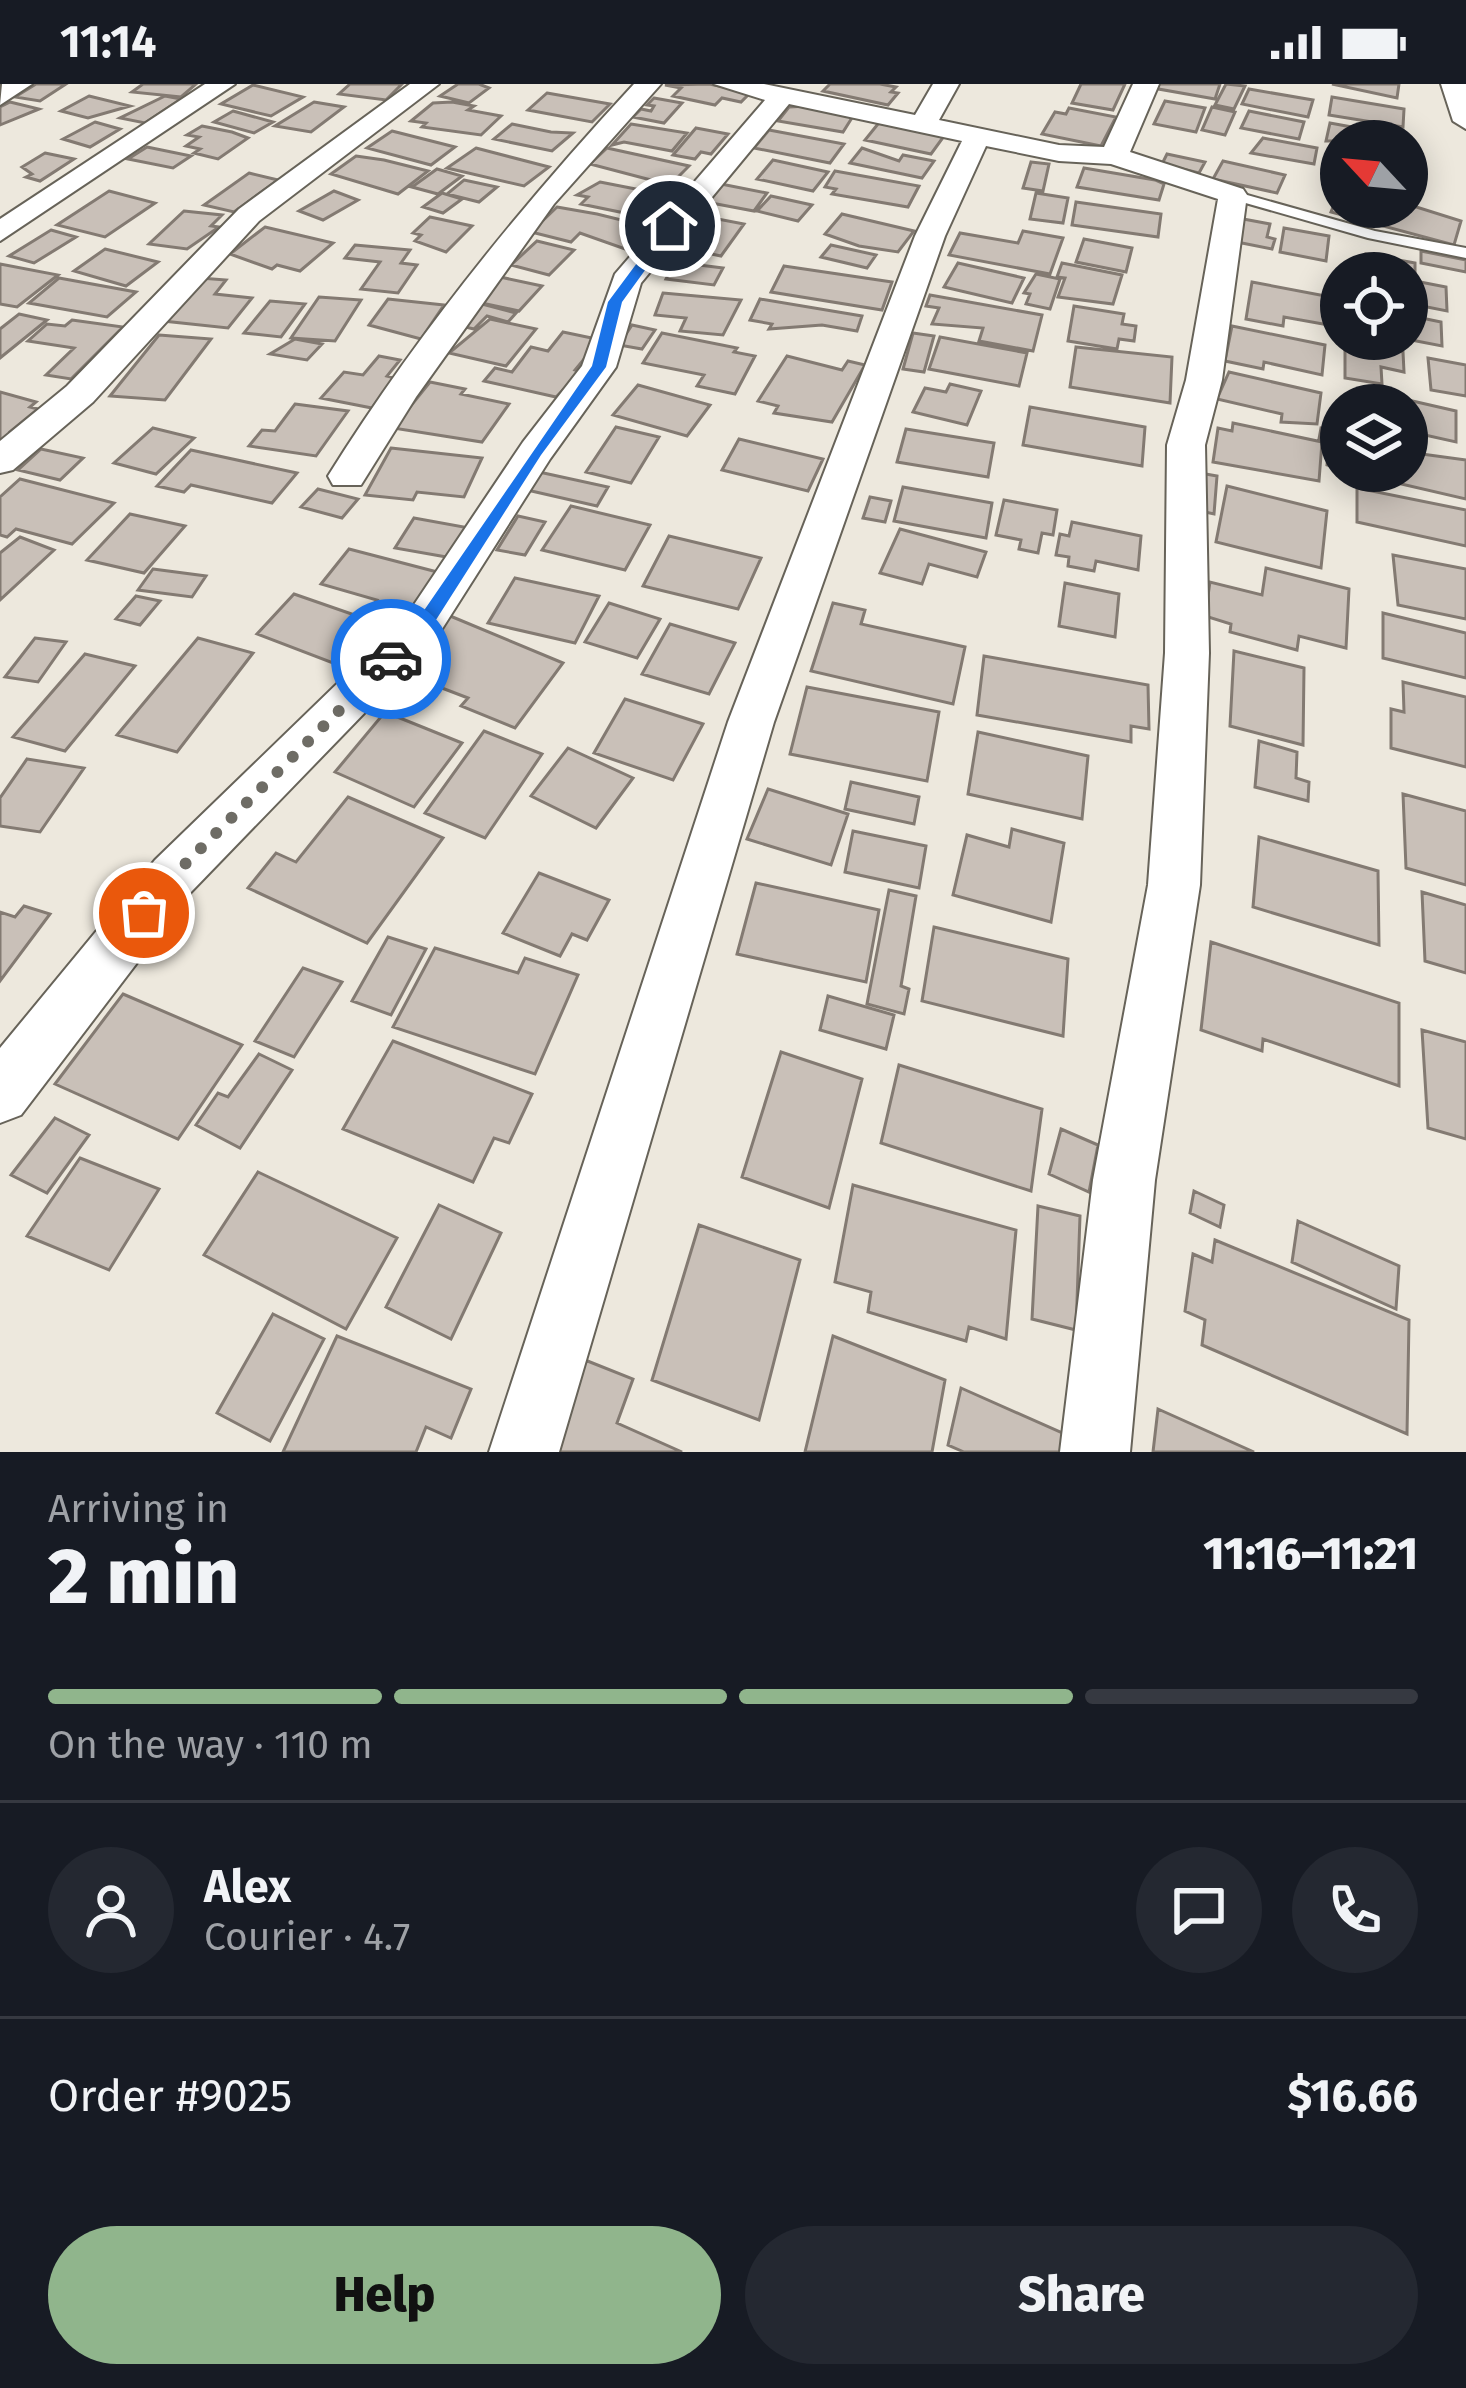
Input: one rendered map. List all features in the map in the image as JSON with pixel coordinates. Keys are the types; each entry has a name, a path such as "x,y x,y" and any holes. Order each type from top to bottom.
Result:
{"street":[{"path":"0,97 20,84"},
{"path":"0,232 222,84"},
{"path":"0,461 80,394 168,295 249,215 298,184 426,84"},
{"path":"346,476 400,393 544,198 648,84"},
{"path":"727,84 1059,153 1114,156 1233,195 1204,380 1186,445 1187,653 1174,885 1124,1180 1095,1452"},
{"path":"923,124 946,84"},
{"path":"1114,156 1146,84"},
{"path":"1454,84 1466,121"},
{"path":"0,1094 173,876 420,629 598,367 626,281 782,96"},
{"path":"524,1452 751,722 930,236 978,135"}],"lane":[{"path":"1233,195 1373,235 1466,254"}],"building":[{"path":"36,84 66,84 40,101 15,97"},
{"path":"143,84 196,84 181,97 132,92"},
{"path":"350,84 402,84 386,100 339,94"},
{"path":"458,84 489,88 469,103 440,96"},
{"path":"709,84 751,92 741,102 722,98 715,105 673,96 681,88 665,85"},
{"path":"830,84 880,84 896,87 891,92 898,93 888,105 823,91"},
{"path":"1081,84 1125,84 1113,110 1072,103"},
{"path":"1155,84 1220,84 1215,99 1153,88"},
{"path":"1226,84 1245,86 1234,109 1215,105"},
{"path":"1332,84 1399,84 1397,98"},
{"path":"253,85 303,97 271,116 221,104"},
{"path":"1249,89 1313,100 1308,117 1242,104"},
{"path":"547,93 610,104 592,122 528,110"},
{"path":"89,96 130,106 88,118 61,111"},
{"path":"165,96 181,99 145,123 120,118"},
{"path":"1332,97 1404,109 1403,120 1329,115"},
{"path":"654,98 682,103 664,123 633,117 641,109 651,111 654,106 647,105"},
{"path":"1165,101 1205,108 1196,132 1154,124"},
{"path":"10,102 39,109 0,125 0,107"},
{"path":"314,102 344,107 311,132 275,126"},
{"path":"452,102 501,116 481,135 422,127 426,123 411,121 433,103"},
{"path":"789,107 855,113 843,132 778,121"},
{"path":"1212,107 1235,112 1225,135 1202,130"},
{"path":"1069,108 1116,117 1101,146 1042,134 1055,112 1066,114"},
{"path":"233,111 273,122 254,133 214,122"},
{"path":"1249,111 1304,122 1299,139 1241,128"},
{"path":"882,119 947,132 931,154 865,140"},
{"path":"95,122 120,129 90,147 63,139"},
{"path":"512,124 573,133 552,151 494,139"},
{"path":"631,124 687,133 672,151 624,142 612,145"},
{"path":"202,126 248,138 218,159 194,153 200,149 186,146 199,137 187,135"},
{"path":"696,128 728,134 711,154 701,152 695,159 673,155"},
{"path":"769,130 844,144 830,163 754,148"},
{"path":"392,131 455,147 431,165 367,148"},
{"path":"1263,138 1317,148 1314,164 1251,153"},
{"path":"147,147 191,156 173,168 128,159"},
{"path":"476,148 549,167 524,186 447,168"},
{"path":"607,148 689,166 670,185 590,164"},
{"path":"862,148 899,161 903,155 934,161 922,178 850,163"},
{"path":"45,153 74,159 40,181 26,177 32,174 22,167"},
{"path":"1167,154 1205,162 1199,173 1162,164"},
{"path":"356,156 428,171 398,194 331,174"},
{"path":"773,160 828,172 813,191 757,179"},
{"path":"1223,161 1285,175 1277,193 1213,179"},
{"path":"1031,162 1049,164 1043,191 1023,188"},
{"path":"1084,168 1164,184 1159,200 1077,187"},
{"path":"437,169 462,176 438,194 412,187"},
{"path":"835,171 919,186 908,207 832,194 836,189 825,187"},
{"path":"249,173 278,180 234,212 204,205"},
{"path":"464,180 497,187 479,202 447,194"},
{"path":"600,182 668,196 649,218 581,204 588,197 577,195"},
{"path":"721,184 767,193 754,211 706,202"},
{"path":"109,191 155,203 105,237 57,225"},
{"path":"334,191 358,200 323,220 299,211"},
{"path":"442,193 462,199 443,213 423,207"},
{"path":"1036,193 1068,198 1063,223 1030,219"},
{"path":"771,196 812,205 798,221 757,211"},
{"path":"1076,202 1161,214 1158,237 1072,225"},
{"path":"557,207 650,227 628,250 580,233 571,242 531,232"},
{"path":"184,211 222,215 211,226 219,227 187,249 149,244"},
{"path":"1428,211 1461,221 1454,245 1391,228 1428,228"},
{"path":"842,214 914,231 898,252 859,246 825,234"},
{"path":"702,216 744,224 721,256 678,247"},
{"path":"430,217 472,226 446,252 415,241 421,235 413,233"},
{"path":"1238,218 1270,224 1267,237 1275,239 1272,249 1232,241"},
{"path":"265,227 333,243 300,271 277,265 272,269 230,254"},
{"path":"1284,228 1329,236 1327,252 1320,252 1320,260 1280,252"},
{"path":"51,230 76,237 34,263 9,256"},
{"path":"1023,231 1063,238 1050,274 949,255 960,233 1018,243"},
{"path":"1084,239 1132,248 1126,272 1076,262"},
{"path":"537,241 574,250 549,275 511,265"},
{"path":"355,245 410,250 401,263 417,265 398,293 361,289 380,262 345,258"},
{"path":"831,245 876,255 867,268 821,257"},
{"path":"105,249 158,262 126,286 74,271"},
{"path":"1428,252 1466,260 1466,272 1428,264"},
{"path":"675,262 723,268 714,285 666,279"},
{"path":"958,263 1024,278 1012,303 944,287"},
{"path":"1062,263 1122,275 1113,304 1058,297 1065,278 1057,277"},
{"path":"0,264 58,275 17,307 0,304"},
{"path":"784,266 892,282 882,310 771,292"},
{"path":"1036,274 1060,279 1050,309 1026,304 1030,294 1024,293"},
{"path":"500,277 542,286 519,311 477,302"},
{"path":"59,278 136,292 107,317 29,303"},
{"path":"200,278 226,280 215,294 252,298 228,328 163,321"},
{"path":"1252,282 1320,295 1320,323 1284,317 1283,326 1246,319"},
{"path":"1428,284 1446,287 1447,311 1428,307"},
{"path":"663,293 741,300 723,335 680,331 686,318 655,315"},
{"path":"930,295 1042,315 1033,351 979,341 983,328 932,324 939,308 926,306"},
{"path":"319,297 361,300 335,341 291,338"},
{"path":"388,299 444,305 421,339 369,325"},
{"path":"760,299 862,316 857,331 822,325 769,329 772,324 750,320"},
{"path":"270,301 305,304 281,337 244,333"},
{"path":"482,304 516,313 508,322 487,316 474,329 461,326"},
{"path":"1074,306 1124,314 1122,324 1136,326 1134,341 1119,339 1117,349 1068,341"},
{"path":"19,314 47,320 0,358 0,329"},
{"path":"490,319 536,329 506,366 449,353"},
{"path":"1428,319 1441,322 1442,346 1428,343"},
{"path":"72,320 123,327 71,379 46,375 74,348 28,341 47,324 65,326"},
{"path":"632,325 655,330 642,349 619,345"},
{"path":"1232,326 1320,344 1324,360 1322,375 1264,362 1263,369 1225,361"},
{"path":"563,332 606,341 591,360 584,359 575,370 581,372 556,397 484,381 495,368 512,372 531,347 548,351"},
{"path":"662,333 755,356 735,394 697,386 704,375 643,363"},
{"path":"913,333 934,336 924,372 903,369"},
{"path":"159,335 211,339 165,400 110,396"},
{"path":"940,337 1027,353 1019,386 929,369"},
{"path":"295,339 322,344 307,360 270,354"},
{"path":"1076,347 1172,357 1170,403 1070,387"},
{"path":"379,356 400,360 387,376 395,378 372,408 321,398 344,372 363,375"},
{"path":"787,356 842,370 848,361 865,365 832,422 774,413 778,406 758,401"},
{"path":"1428,358 1466,365 1466,396 1431,390"},
{"path":"1345,360 1403,360 1404,372 1381,367 1382,384 1345,378"},
{"path":"1229,372 1320,393 1317,424 1281,422 1282,414 1217,399"},
{"path":"430,382 509,404 482,442 393,428"},
{"path":"950,384 981,391 967,425 913,412 925,388 946,392"},
{"path":"638,385 710,405 687,436 613,415"},
{"path":"0,392 36,402 30,407 38,409 11,431 20,433 0,449"},
{"path":"295,404 348,411 316,456 249,446 262,430 275,431"},
{"path":"1428,405 1456,411 1456,442 1428,436"},
{"path":"1030,407 1145,427 1142,466 1023,445"},
{"path":"1233,423 1320,442 1319,481 1213,462 1218,428 1232,431"},
{"path":"616,427 659,437 631,483 586,472"},
{"path":"153,428 194,438 156,474 114,463"},
{"path":"906,429 994,443 988,477 897,462"},
{"path":"739,439 823,459 808,491 722,470"},
{"path":"391,448 482,458 464,497 417,492 413,500 365,495"},
{"path":"41,449 83,458 60,480 18,470"},
{"path":"191,450 297,473 272,503 191,485 184,492 157,486"},
{"path":"1428,455 1466,460 1466,499 1428,490"},
{"path":"539,472 608,487 597,506 527,490"},
{"path":"1200,473 1217,476 1214,514 1196,510"},
{"path":"20,479 114,503 72,544 16,529 7,537 0,535 0,497"},
{"path":"1227,486 1327,511 1321,568 1216,542"},
{"path":"903,487 992,503 986,538 894,521"},
{"path":"318,489 358,499 342,518 301,507"},
{"path":"1357,492 1466,510 1466,546 1357,522"},
{"path":"870,497 891,501 885,522 863,518"},
{"path":"1004,500 1057,510 1053,535 1042,533 1038,553 1019,549 1021,540 996,535"},
{"path":"571,506 650,525 625,570 542,550"},
{"path":"130,514 185,526 144,573 87,560"},
{"path":"518,516 545,522 525,555 497,550"},
{"path":"414,518 475,529 458,559 395,548"},
{"path":"1072,522 1141,536 1138,570 1096,561 1094,571 1068,566 1069,557 1056,555 1060,534 1069,536"},
{"path":"900,529 986,552 977,577 929,564 922,584 880,573"},
{"path":"669,536 761,558 738,609 643,586"},
{"path":"20,537 54,550 0,600 0,553"},
{"path":"349,549 441,573 409,619 370,609 377,600 321,584"},
{"path":"1393,555 1466,569 1466,619 1398,605"},
{"path":"1266,568 1349,589 1346,648 1299,636 1297,650 1230,632 1231,624 1205,616 1210,582 1262,595"},
{"path":"153,569 206,576 192,597 138,590"},
{"path":"515,578 599,596 575,643 488,623"},
{"path":"1065,583 1119,594 1115,637 1059,626"},
{"path":"294,594 369,620 333,663 257,634"},
{"path":"136,596 160,601 140,625 116,619"},
{"path":"609,603 660,619 637,658 585,642"},
{"path":"833,603 865,610 861,624 965,647 953,704 811,671"},
{"path":"443,613 563,663 515,728 461,706 468,698 421,680 435,662 410,652"},
{"path":"1383,613 1466,633 1466,678 1383,658"},
{"path":"670,624 735,643 709,694 642,674"},
{"path":"35,638 66,642 38,682 5,677"},
{"path":"198,638 253,653 177,752 117,735"},
{"path":"1234,651 1304,668 1303,745 1230,726"},
{"path":"85,654 135,666 65,751 13,737"},
{"path":"984,656 1148,685 1149,729 1131,726 1131,742 977,715"},
{"path":"1403,682 1466,697 1466,767 1391,748 1391,709 1404,712"},
{"path":"807,687 939,712 927,781 790,754"},
{"path":"625,699 703,724 673,780 594,753"},
{"path":"385,712 462,743 414,807 335,772"},
{"path":"484,731 542,754 485,838 425,813"},
{"path":"978,732 1088,756 1082,819 968,794"},
{"path":"1259,741 1297,752 1296,778 1309,782 1308,801 1255,787"},
{"path":"568,748 633,778 596,828 531,796"},
{"path":"27,759 84,768 40,832 0,826 0,798"},
{"path":"851,782 919,797 914,824 845,809"},
{"path":"768,789 848,814 831,865 747,839"},
{"path":"1403,794 1466,811 1466,885 1406,868"},
{"path":"348,797 443,838 367,943 248,888 276,853 296,862"},
{"path":"1012,829 1064,843 1051,922 953,895 967,835 1009,847"},
{"path":"853,831 926,846 919,888 845,872"},
{"path":"1259,837 1378,871 1379,945 1253,907"},
{"path":"539,873 609,900 587,940 572,934 560,956 503,933"},
{"path":"756,883 879,910 866,982 737,954"},
{"path":"889,890 916,896 901,986 909,989 904,1014 867,1004"},
{"path":"1422,892 1466,905 1466,973 1425,961"},
{"path":"24,906 50,914 0,981 0,912 15,917"},
{"path":"934,927 1068,959 1063,1036 922,1001"},
{"path":"388,937 426,949 391,1015 352,1001"},
{"path":"1211,942 1399,1003 1399,1086 1263,1039 1262,1051 1201,1030"},
{"path":"435,948 518,973 525,958 578,975 535,1074 393,1027"},
{"path":"303,968 342,982 294,1057 255,1041"},
{"path":"123,994 242,1045 178,1139 55,1084"},
{"path":"828,996 894,1015 886,1049 820,1030"},
{"path":"1422,1030 1466,1042 1466,1139 1428,1128"},
{"path":"393,1041 532,1094 509,1143 494,1138 473,1182 343,1129"},
{"path":"781,1052 862,1079 829,1208 742,1177"},
{"path":"259,1054 292,1070 240,1148 196,1125 218,1093 228,1097"},
{"path":"899,1065 1042,1109 1031,1191 881,1143"},
{"path":"55,1118 89,1135 47,1193 11,1175"},
{"path":"1061,1129 1098,1145 1089,1192 1049,1174"},
{"path":"80,1158 159,1189 109,1270 27,1236"},
{"path":"258,1172 397,1238 346,1329 204,1255"},
{"path":"853,1185 1016,1230 1006,1339 969,1327 966,1341 868,1312 871,1292 835,1282"},
{"path":"1194,1191 1224,1205 1220,1227 1190,1213"},
{"path":"439,1205 501,1233 451,1339 386,1307"},
{"path":"1038,1206 1080,1216 1076,1330 1032,1319"},
{"path":"1298,1221 1399,1266 1396,1309 1292,1262"},
{"path":"699,1225 800,1260 759,1420 652,1380"},
{"path":"1215,1240 1409,1320 1407,1434 1202,1345 1205,1320 1185,1311 1193,1254 1212,1262"},
{"path":"273,1314 324,1339 270,1441 217,1413"},
{"path":"337,1336 471,1389 451,1438 426,1427 416,1452 283,1452"},
{"path":"833,1336 945,1380 932,1452 805,1452"},
{"path":"585,1360 633,1379 617,1423 682,1452 552,1452"},
{"path":"961,1388 1069,1436 1066,1452 964,1452 948,1445"},
{"path":"1158,1409 1254,1452 1153,1452"}],"way so far":[{"path":"144,913 173,876 391,659"}],"route":[{"path":"391,659 420,629 598,367 615,320 615,302 670,226"}]}
